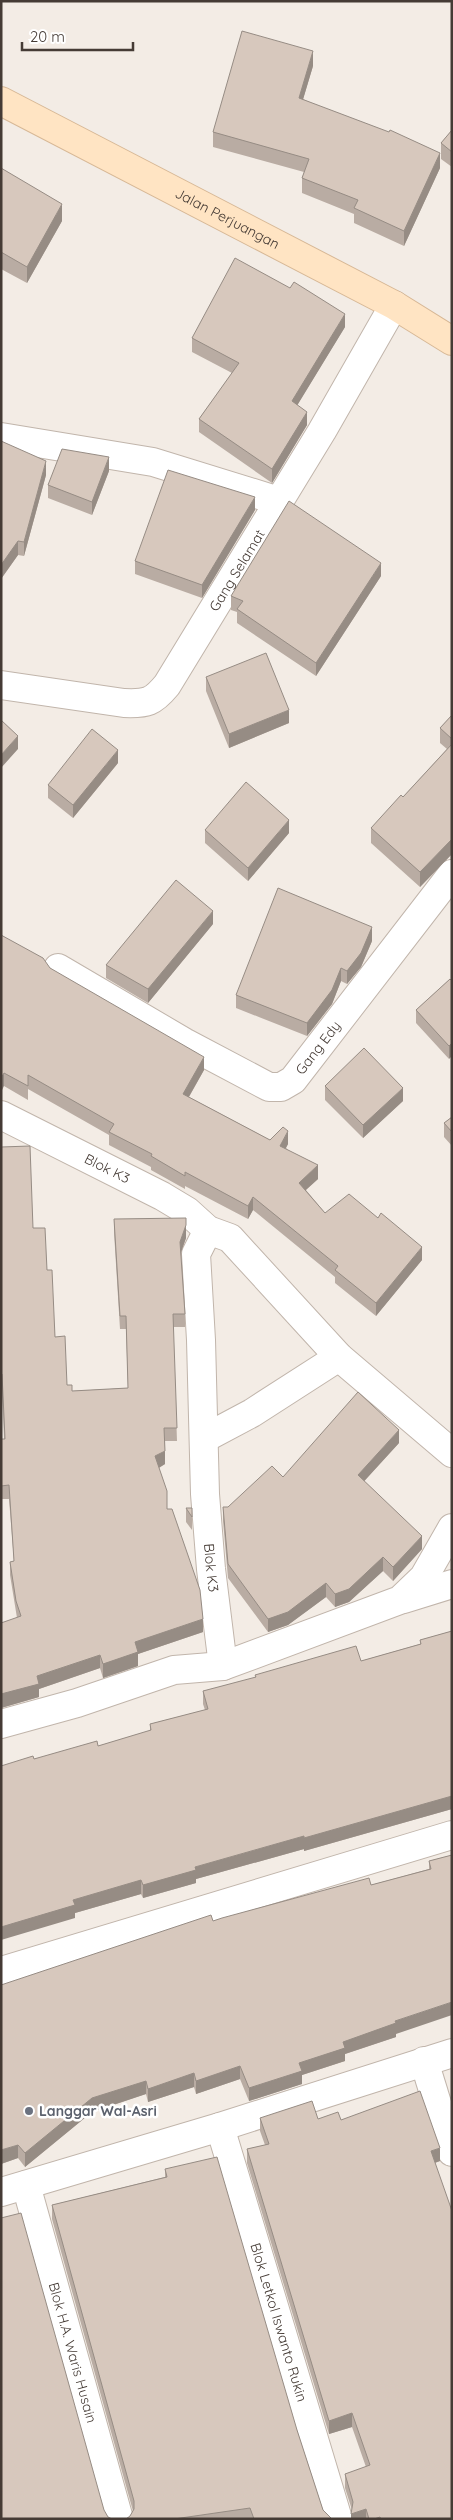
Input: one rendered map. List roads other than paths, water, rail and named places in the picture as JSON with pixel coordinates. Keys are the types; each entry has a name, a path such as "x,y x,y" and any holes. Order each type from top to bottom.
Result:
{"street":[{"name":"Jalan Perjuangan","path":"1,101 394,305 452,341"},
{"name":"Gang Selamat","path":"1,685 124,703 140,704 155,699 167,685 394,305"},
{"path":"1,438 153,462 278,501"},
{"name":"Gang Edy","path":"58,968 184,1042 269,1087 281,1087 293,1080 452,874"},
{"name":"Blok K3","path":"1,1116 162,1196 187,1212 208,1230 230,1238 338,1357 452,1453"},
{"name":"Blok K3","path":"208,1230 196,1254 205,1438 205,1494 211,1569 223,1666"},
{"path":"205,1438 252,1413 338,1357"},
{"path":"400,1600 424,1577 452,1528"},
{"path":"1,1724 77,1703 174,1670 223,1666 400,1600 452,1584"},
{"path":"1,1971 452,1835"},
{"path":"14,2189 220,2127 452,2053"},
{"path":"424,2061 452,2152"},
{"name":"Blok Letkol Iswanto Rukin","path":"220,2127 338,2519"},
{"name":"Blok H.A. Waris Husain","path":"14,2189 119,2519"}],"place":[{"name":"Langgar Wal-Asri","path":"29,2111"}]}
